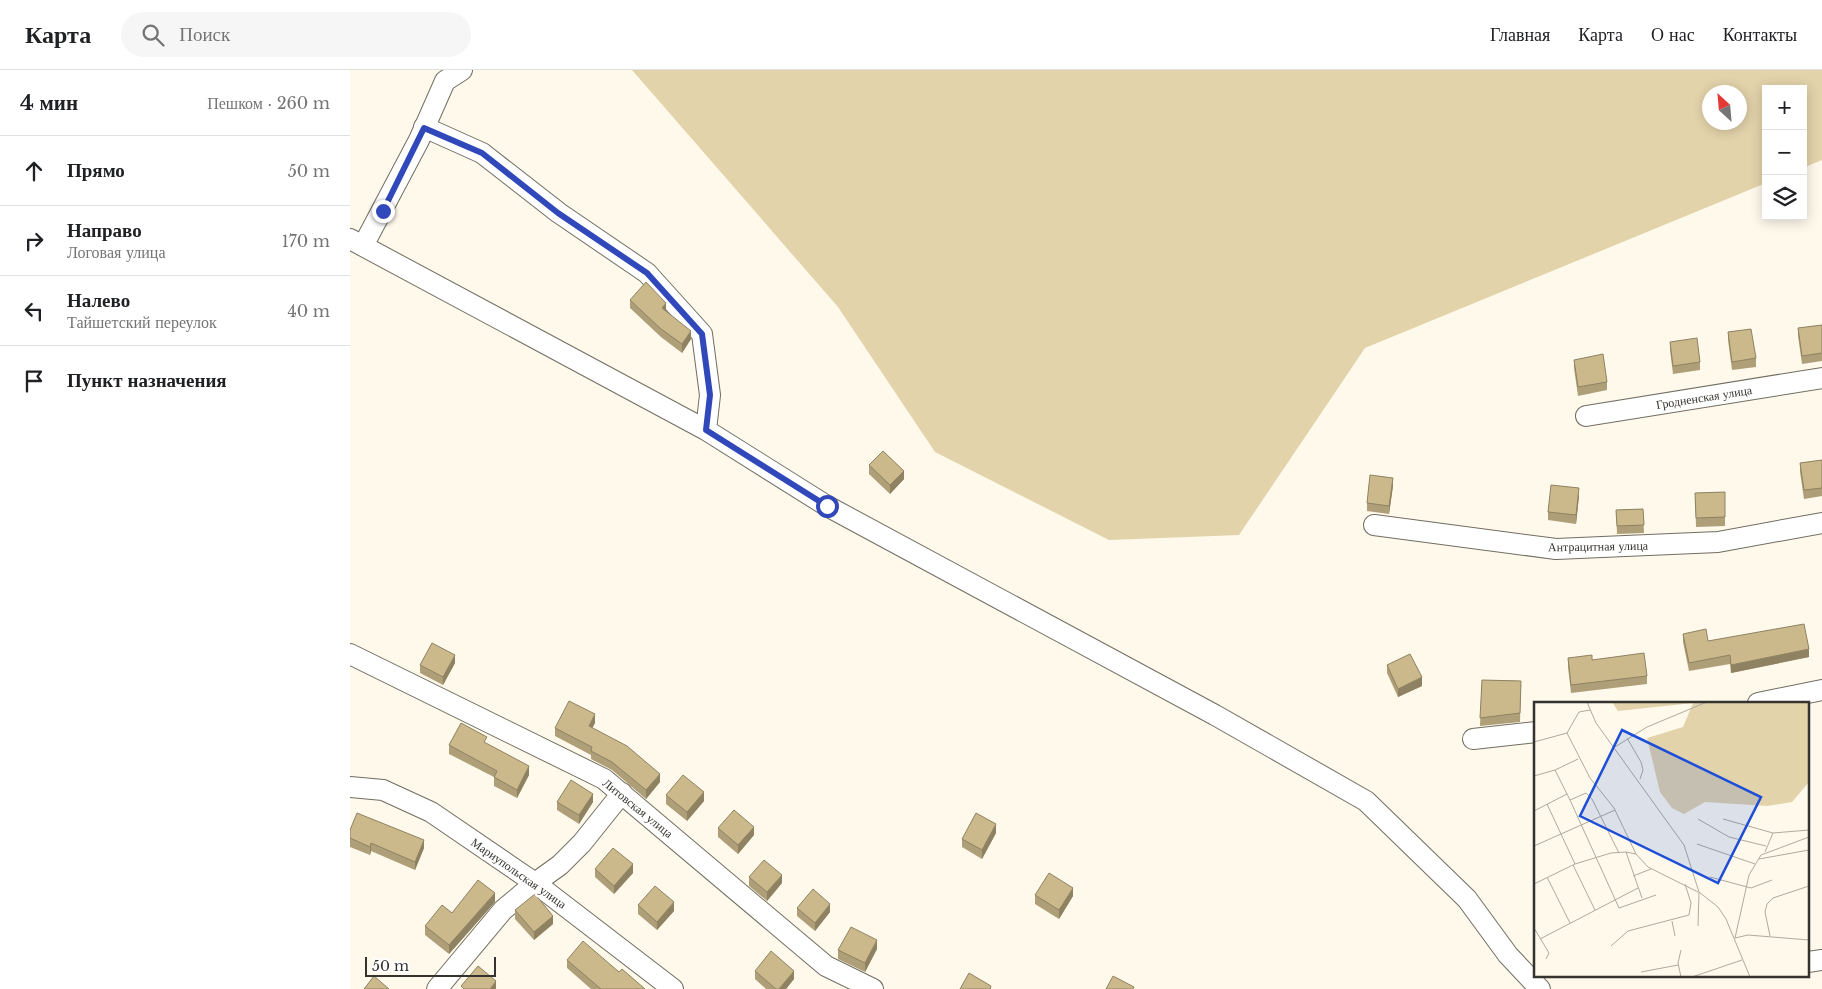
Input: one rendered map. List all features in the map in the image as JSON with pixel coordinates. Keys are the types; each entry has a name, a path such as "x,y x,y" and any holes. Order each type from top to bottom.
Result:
{"street":[{"path":"462,70 445,81 424,128 357,242 706,430 827,506 1215,715 1366,800 1467,899 1508,955 1540,989"},
{"path":"424,128 482,153 558,213 647,273 702,334 710,395 706,430"},
{"name":"Гродненская улица","path":"1586,416 1822,378"},
{"name":"Антрацитная улица","path":"1374,525 1556,549 1718,542 1822,523"},
{"name":"Литовская улица","path":"350,654 604,778 826,966 873,989"},
{"path":"1763,702 1822,690"},
{"path":"1473,739 1534,732"},
{"name":"Мариупольская улица","path":"350,787 383,790 431,812 535,882 673,989"},
{"path":"437,989 503,910 535,882 560,865 582,843 622,793"}],"shaded area":[{"path":"632,70 1822,70 1822,160 1807,166 1807,85 1762,85 1762,185 1365,348 1239,535 1109,540 935,452 838,307"}],"building":[{"path":"646,282 666,303 662,308 691,331 682,344 661,329 630,300"},
{"path":"1822,325 1822,353 1802,356 1798,328"},
{"path":"1751,329 1756,358 1732,362 1728,332"},
{"path":"1697,338 1700,362 1673,366 1670,342"},
{"path":"1603,354 1607,382 1578,387 1574,360"},
{"path":"883,451 904,471 890,485 869,465"},
{"path":"1822,460 1822,488 1804,490 1800,463"},
{"path":"1370,475 1393,478 1389,506 1367,503"},
{"path":"1551,485 1579,488 1576,515 1548,512"},
{"path":"1725,492 1725,517 1696,518 1695,493"},
{"path":"1643,509 1644,525 1617,526 1616,510"},
{"path":"1804,624 1809,649 1731,665 1730,655 1689,663 1683,634 1706,629 1708,641"},
{"path":"432,643 455,655 443,677 420,665"},
{"path":"1644,653 1647,676 1571,685 1568,658 1592,655 1592,660"},
{"path":"1410,654 1422,677 1398,689 1387,665"},
{"path":"1482,680 1521,681 1520,713 1480,718"},
{"path":"569,701 595,714 589,726 627,746 660,774 646,790 612,762 591,751 592,747 555,728"},
{"path":"461,723 487,737 484,742 529,766 517,790 494,777 497,771 449,745"},
{"path":"683,775 704,792 687,812 666,795"},
{"path":"571,780 593,794 579,815 557,802"},
{"path":"734,810 754,827 738,845 718,828"},
{"path":"357,813 424,840 415,862 371,843 370,847 350,838 350,830"},
{"path":"976,813 996,824 982,850 962,839"},
{"path":"613,848 633,864 614,886 595,869"},
{"path":"764,860 782,875 767,892 749,877"},
{"path":"1049,873 1073,888 1059,910 1035,895"},
{"path":"478,880 495,893 449,945 425,926 442,905 452,913"},
{"path":"655,886 674,902 657,922 638,905"},
{"path":"813,889 830,904 815,923 797,908"},
{"path":"535,894 553,916 534,932 515,910"},
{"path":"851,927 877,940 865,963 838,950"},
{"path":"583,941 619,972 622,969 645,989 601,989 567,960"},
{"path":"771,951 794,971 779,989 776,989 755,971"},
{"path":"478,966 496,981 490,989 464,989 461,986"},
{"path":"969,973 991,986 990,989 960,989"},
{"path":"374,976 389,989 364,989"},
{"path":"1113,976 1134,987 1133,989 1106,989"}],"route":[{"path":"383,211 424,128 482,153 558,213 647,273 702,334 710,395 706,430 827,506"}]}
